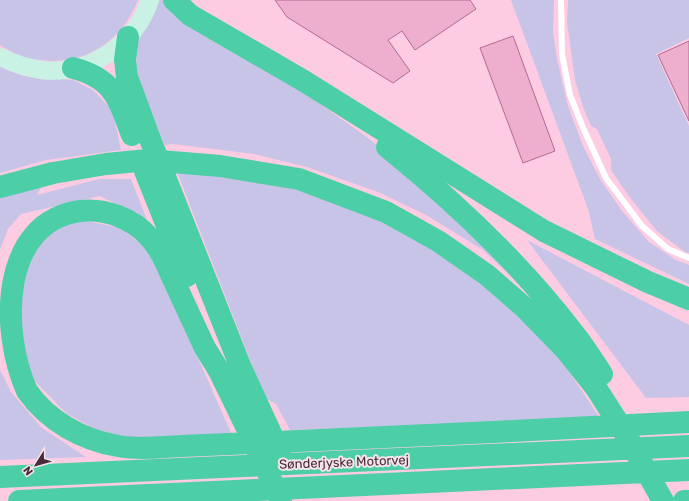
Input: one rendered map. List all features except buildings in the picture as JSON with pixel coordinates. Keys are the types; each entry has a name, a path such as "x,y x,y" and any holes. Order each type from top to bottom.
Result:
{"highway":[{"path":"174,0 190,15 304,81 396,140 544,231 648,282 689,299"},
{"path":"193,0 205,12 336,93 396,140"},
{"path":"128,37 125,60 127,77 140,137 159,186 214,347 222,375"},
{"path":"73,68 88,73 103,81 114,93 140,137"},
{"path":"304,81 395,154 476,224 523,273 573,331 603,387"},
{"path":"0,187 53,173 106,164 148,160 220,166 299,179 386,212 438,241 487,275 525,308 603,387 640,436 648,454 664,501"},
{"path":"159,186 256,402 303,501"},
{"path":"281,501 234,401 222,375 206,350 165,261 157,246 145,232 131,222 109,213 98,211 76,211 64,214 39,226 29,234 19,248 8,270 4,284 3,330 10,359 26,390 49,414 70,430 104,443 130,447 153,447 689,422"},
{"name":"Sønderjyske Motorvej","path":"0,477 689,446"},
{"name":"Sønderjyske Motorvej","path":"19,501 689,470"},
{"path":"684,501 689,501"}],"street":[{"path":"0,57 20,66 42,70 58,70 88,64 103,57 128,37 140,23 150,0"}],"lane":[{"path":"560,0 562,54 570,95 606,178 642,226 668,249 689,258"}],"shaded area":[{"path":"0,0 138,0 131,15 112,39 100,48 87,54 72,59 57,61 24,58 0,45"},
{"path":"158,0 162,0 171,13 193,28 295,86 368,138 440,197 552,315 483,250 426,215 378,192 307,167 254,154 173,144 165,145 143,92 137,63 137,49 140,36"},
{"path":"511,0 554,0 553,32 557,59 568,106 583,146 600,179 622,211 649,242 676,260 689,265 689,284 595,239 588,209"},
{"path":"568,0 689,0 689,38 656,54 689,126 689,253 685,252 657,231 631,199 611,170 611,159 597,129 591,126 583,107 575,80 567,22"},
{"path":"0,67 23,76 73,80 93,90 113,111 121,150 46,160 0,173"},
{"path":"177,172 238,177 310,192 383,222 471,271 552,346 600,418 290,430 276,404 265,398"},
{"path":"99,179 131,179 147,220 100,196 21,214 8,229 0,250 0,197 43,184 37,195"},
{"path":"80,220 122,228 152,254 232,435 131,440 97,430 66,413 25,371 10,320 22,264 46,234"},
{"path":"527,240 689,325 689,397 646,398"},
{"path":"0,370 11,392 42,428 86,457 0,460"}]}
